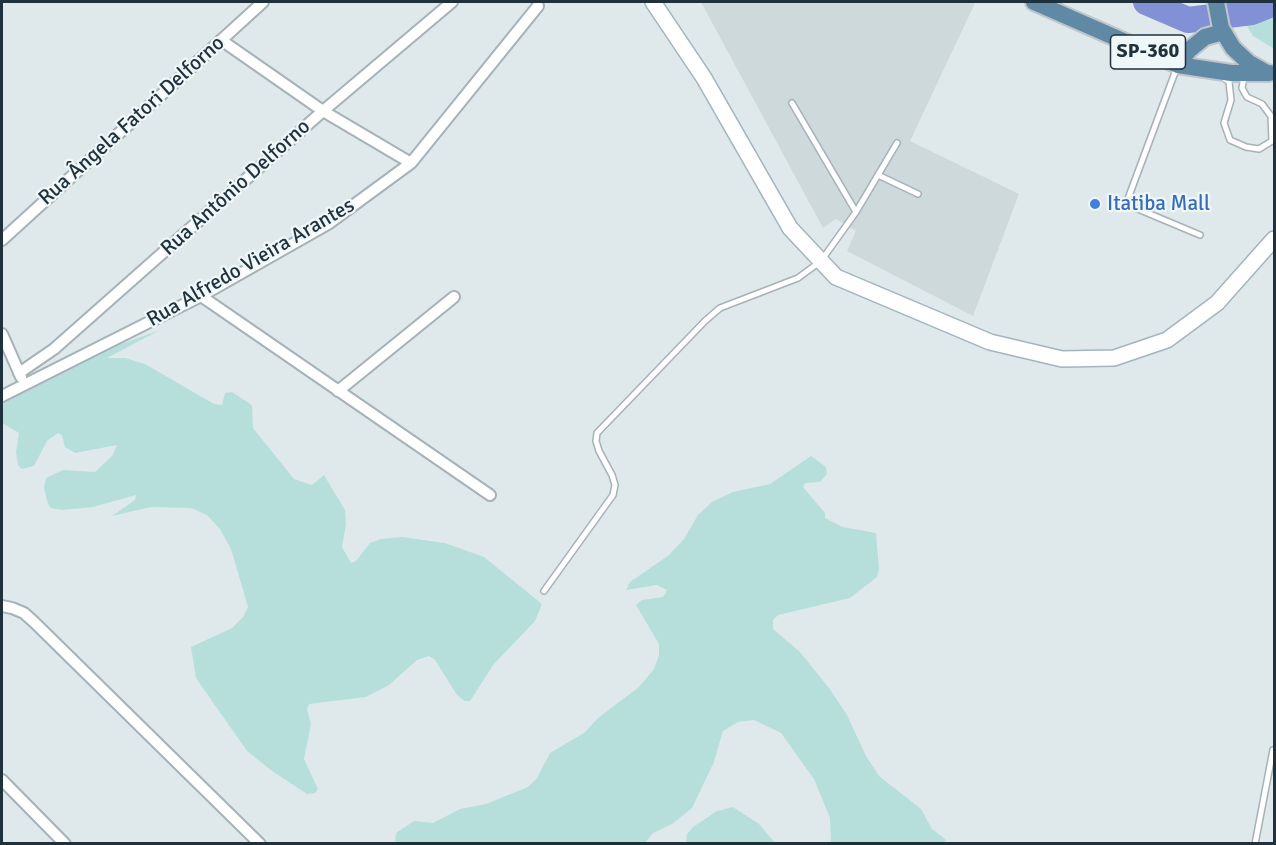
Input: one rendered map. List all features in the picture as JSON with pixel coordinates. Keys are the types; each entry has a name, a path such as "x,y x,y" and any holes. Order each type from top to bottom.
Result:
{"main road":[{"path":"653,2 704,78 790,228 836,277 990,342 1062,359 1114,358 1167,340 1217,303 1275,239"},
{"name":"SP-360","path":"1034,2 1178,65 1217,71 1272,74"},
{"name":"SP-360","path":"1216,2 1222,31 1233,48 1249,63 1272,74"},
{"path":"1178,65 1189,50 1204,38 1222,31"}],"street":[{"name":"Rua Ângela Fatori Delforno","path":"2,240 263,2"},
{"name":"Rua Antônio Delforno","path":"19,373 54,349 323,111 452,2"},
{"name":"Rua Alfredo Vieira Arantes","path":"2,396 201,296 328,224 411,163 538,6"},
{"path":"221,40 323,111 411,163"},
{"path":"201,296 490,495"},
{"path":"338,391 454,297"},
{"path":"2,334 24,385"},
{"path":"2,606 24,614 34,622 260,843"},
{"path":"2,780 65,843"}],"lane":[{"path":"1178,65 1126,204 1200,235"},
{"path":"1217,71 1228,82 1231,100 1224,123 1230,140 1246,147 1259,149 1272,141 1271,116 1262,104 1247,97 1242,88 1243,77 1249,73"},
{"path":"792,103 856,212"},
{"path":"544,591 613,495 615,485 599,451 596,441 597,433 720,308 798,278 821,261 856,212 897,143"},
{"path":"878,175 918,194"},
{"path":"1255,843 1273,750"}],"shaded area":[{"path":"701,2 975,3 910,141 1019,194 973,316 847,251 856,231 836,219 823,228"}],"green space":[{"path":"1237,2 1274,2 1274,49 1253,36 1242,18"},
{"path":"160,330 107,358 125,358 145,364 214,404 222,405 225,393 232,392 252,405 253,428 294,479 312,485 324,475 345,510 346,524 342,547 351,563 356,561 370,543 381,539 402,537 445,543 484,557 542,604 535,621 494,664 470,701 465,701 457,695 435,660 429,656 417,660 389,685 366,697 309,704 307,709 311,724 304,759 318,789 315,793 307,794 247,751 196,678 191,647 232,628 243,617 248,607 231,549 220,529 207,515 191,508 151,507 112,516 135,500 136,495 93,507 62,510 51,508 44,488 46,478 63,470 95,472 112,456 117,445 75,453 65,447 62,435 58,433 47,441 34,466 22,469 18,465 16,452 19,433 2,423 2,390 10,384"},
{"path":"811,456 826,467 827,474 820,482 805,483 803,487 825,513 825,518 843,527 876,533 879,569 877,577 850,598 778,615 773,620 773,629 800,652 829,688 847,715 866,756 879,776 921,809 932,829 945,839 946,843 831,843 830,818 814,779 781,733 754,720 738,722 723,731 714,762 692,808 672,824 653,833 645,843 395,843 396,833 414,821 433,823 460,809 486,804 528,787 537,778 550,753 584,733 598,718 639,687 654,669 659,655 659,644 636,605 642,600 663,597 667,590 657,585 626,590 630,582 669,555 684,539 698,515 712,502 733,492 770,484"},
{"path":"733,807 759,824 775,843 686,843 687,834 693,827 717,811"}],"waterway":[{"path":"1146,2 1188,20 1252,12 1274,3"}],"place":[{"name":"Itatiba Mall","path":"1095,204"}]}
